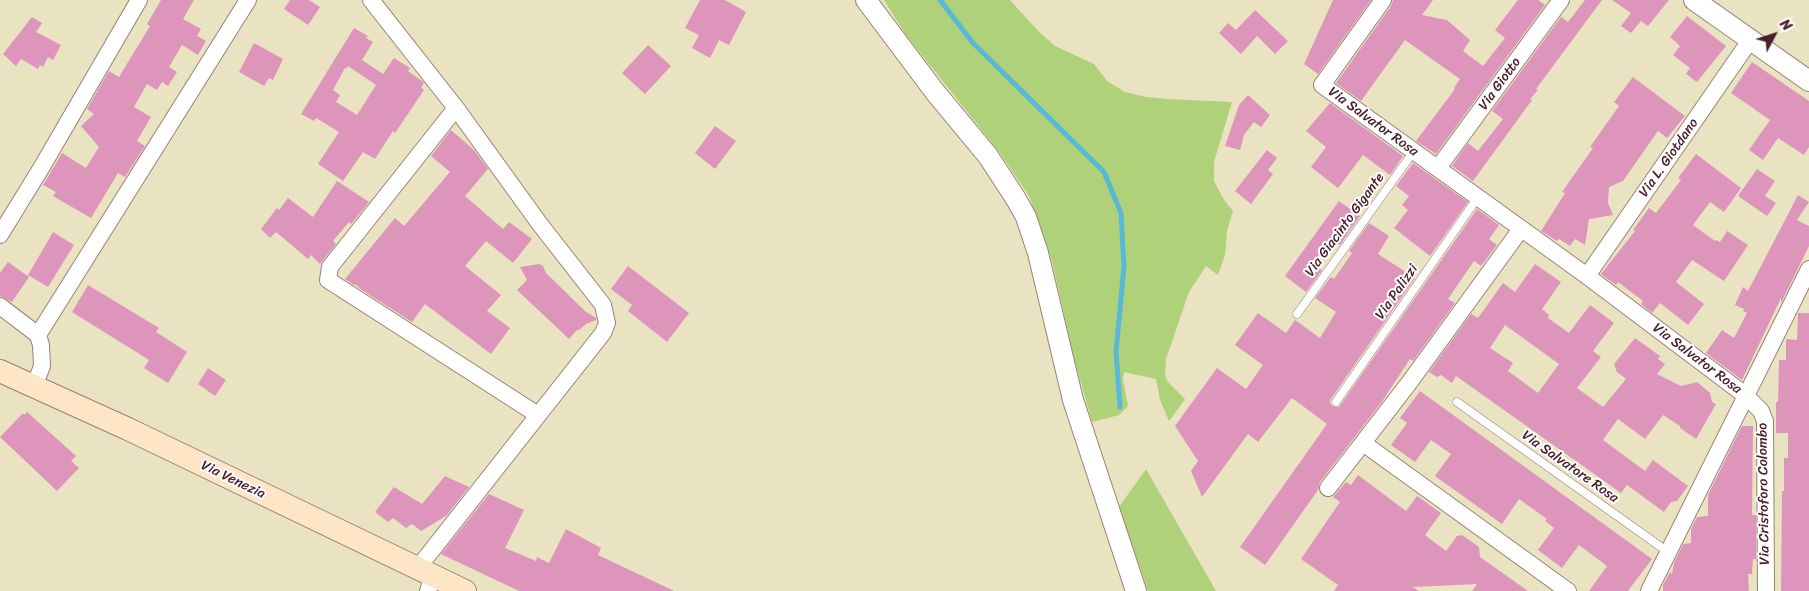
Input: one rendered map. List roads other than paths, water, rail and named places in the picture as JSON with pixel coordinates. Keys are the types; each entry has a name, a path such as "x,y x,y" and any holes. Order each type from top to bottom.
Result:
{"main road":[{"name":"Via Venezia","path":"0,371 128,429 426,579 465,591"}],"street":[{"path":"0,235 139,0"},
{"path":"38,335 248,0"},
{"path":"371,0 456,108 539,222 603,305 607,323 603,333 538,415 426,579"},
{"path":"866,0 935,92 988,156 1026,218 1038,253 1073,400 1136,591"},
{"name":"Via Salvator Rosa","path":"1383,0 1322,85 1478,196 1745,395 1649,591"},
{"name":"Via Giotto","path":"1438,168 1561,0"},
{"path":"1700,2 1809,81"},
{"name":"Via L. Giotdano","path":"1587,276 1751,39"},
{"path":"456,108 330,267 328,280 538,415"},
{"path":"1328,488 1409,384 1521,228"},
{"path":"1745,395 1809,269"},
{"path":"0,306 38,335 41,345 42,366 34,387"},
{"name":"Via Cristoforo Colombo","path":"1745,395 1761,411 1765,421 1766,591"},
{"path":"1363,443 1568,591"}],"lane":[{"name":"Via Giacinto Gigante","path":"1297,314 1414,151"},
{"name":"Via Palizzi","path":"1336,402 1478,196"},
{"name":"Via Salvatore Rosa","path":"1457,402 1668,552"}],"waterway":[{"path":"940,0 973,43 1104,172 1121,213 1124,267 1116,351 1120,407"}]}
